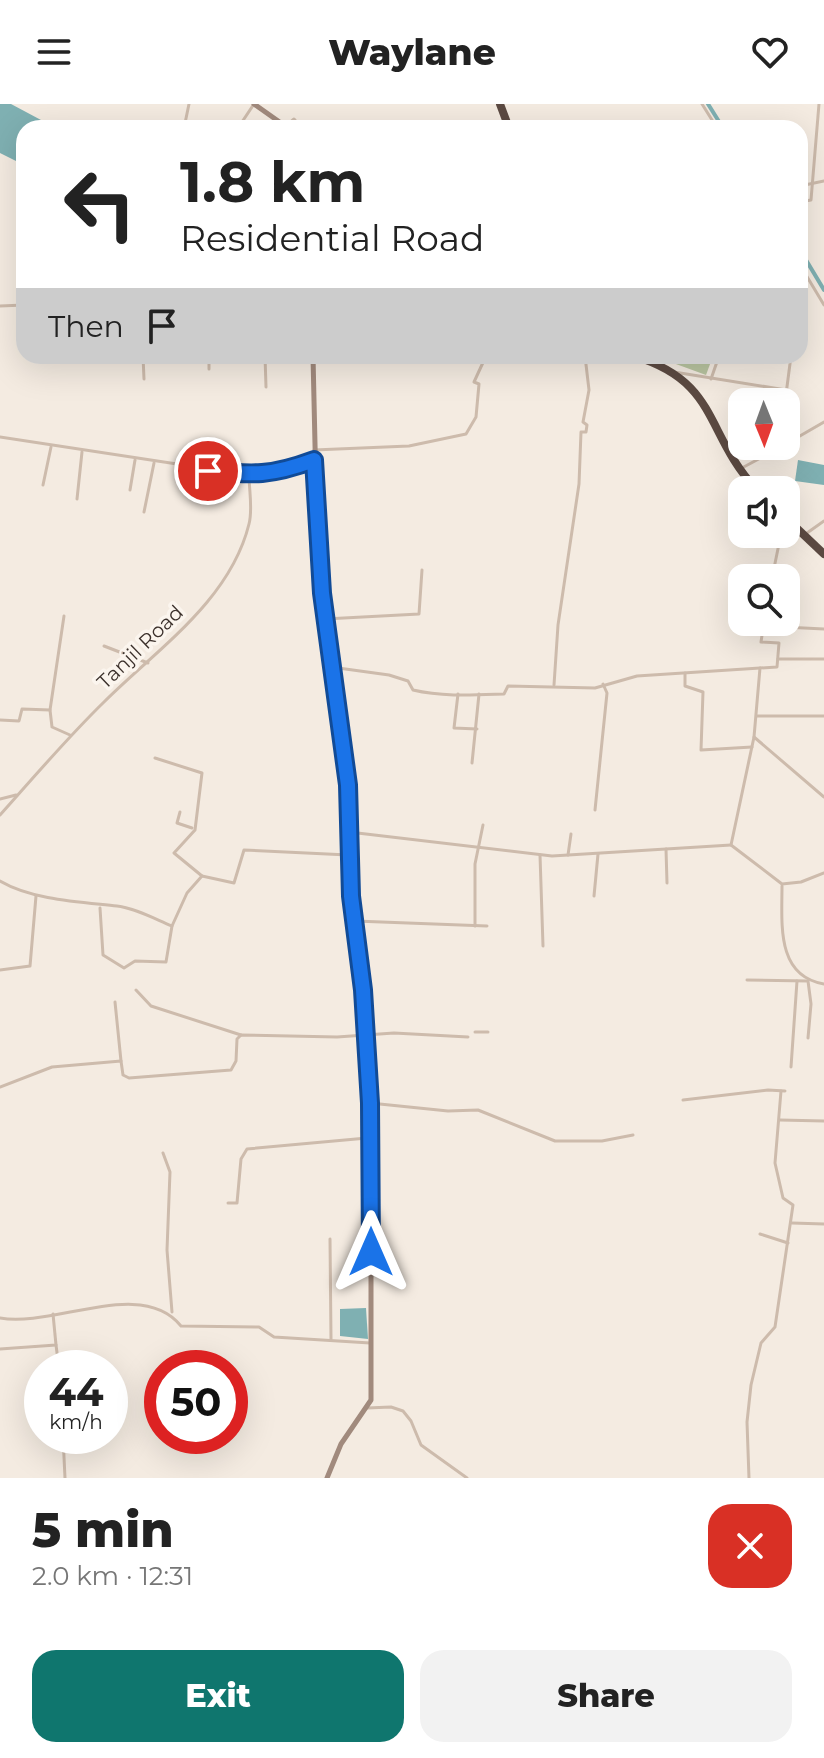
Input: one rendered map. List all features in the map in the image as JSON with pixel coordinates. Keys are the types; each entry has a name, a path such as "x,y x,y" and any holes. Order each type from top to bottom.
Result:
{"highway":[{"path":"654,364 674,372 695,390 746,476"},
{"path":"800,531 824,554"}],"main road":[{"path":"254,104 277,120"},
{"path":"313,364 314,460 325,619 348,785 348,855 363,990 371,1138 371,1400 341,1444 327,1478"}],"street":[{"path":"808,201 811,201 819,104"},
{"path":"808,185 824,181"},
{"path":"808,278 824,305"},
{"path":"143,364 144,379"},
{"path":"209,364 209,369"},
{"path":"265,364 266,387"},
{"path":"314,450 409,446 466,434 476,417 479,384 474,382 482,364"},
{"path":"554,685 558,625 579,484 581,432 586,432 587,425 583,422 589,390 586,364"},
{"path":"711,379 716,364"},
{"path":"786,388 790,364"},
{"path":"674,372 772,388"},
{"path":"800,436 824,422"},
{"path":"0,437 154,463 249,475 291,471 314,460"},
{"path":"43,485 51,447"},
{"path":"77,499 82,452"},
{"path":"130,490 135,460"},
{"path":"740,469 756,460"},
{"path":"144,512 154,463"},
{"name":"Tanjil Road","path":"0,815 70,735 181,633 233,561 250,523 249,475"},
{"path":"805,536 824,521"},
{"path":"325,619 419,614 422,570"},
{"path":"64,616 50,710 52,727 70,735"},
{"path":"800,627 824,629"},
{"path":"331,667 389,675 408,681 413,690 429,694 503,694 508,686 595,688 637,676 777,667 779,643 761,642 762,636"},
{"path":"104,646 148,663"},
{"path":"778,659 824,659"},
{"path":"731,845 754,737 760,668"},
{"path":"685,673 685,686 703,692 701,750 752,747"},
{"path":"595,810 607,693 603,684"},
{"path":"458,694 454,728 477,729"},
{"path":"472,763 479,694"},
{"path":"0,720 19,721 22,709 50,710"},
{"path":"757,716 824,716"},
{"path":"754,737 824,797"},
{"path":"155,758 202,773 195,829 174,853 202,876 234,883 246,849 348,855"},
{"path":"0,799 19,794"},
{"path":"180,812 177,823 195,829"},
{"path":"475,926 478,848 483,825"},
{"path":"349,832 540,855 731,845 782,884 801,882 824,873"},
{"path":"568,855 571,834"},
{"path":"666,849 667,883"},
{"path":"594,896 598,854"},
{"path":"540,855 543,946"},
{"path":"99,907 103,955 124,968 135,961 166,962 172,926 187,893 202,876"},
{"path":"0,881 19,892 36,896 74,899 99,907 119,906 172,926"},
{"path":"782,884 787,959 808,981 824,984"},
{"path":"0,970 30,966 36,896"},
{"path":"353,921 487,926"},
{"path":"747,980 808,981 811,1004 808,1038"},
{"path":"791,1067 797,981"},
{"path":"136,990 151,1006 241,1035 468,1037"},
{"path":"115,1002 123,1075 129,1078 231,1070 236,1061 237,1039 241,1035"},
{"path":"475,1032 488,1032"},
{"path":"0,1087 52,1067 121,1061"},
{"path":"683,1100 783,1091 775,1163 783,1198 793,1205 792,1223 775,1327 761,1343 751,1385 747,1422 749,1478"},
{"path":"370,1103 448,1111 478,1110 555,1141 602,1141 633,1135"},
{"path":"780,1120 824,1121"},
{"path":"228,1203 237,1203 241,1159 247,1149 291,1142 371,1138"},
{"path":"163,1153 170,1172 167,1250 172,1315"},
{"path":"792,1223 824,1224"},
{"path":"760,1234 788,1243"},
{"path":"330,1239 331,1339"},
{"path":"0,1318 153,1306 172,1315 181,1326 259,1327 274,1337 370,1343"},
{"path":"53,1314 57,1350"},
{"path":"0,1349 56,1345"},
{"path":"367,1408 381,1410 391,1407 403,1411 421,1445 464,1477"},
{"path":"64,1454 65,1478"}],"green space":[{"path":"676,364 710,364 706,375"}],"water":[{"path":"0,104 11,104 41,120 16,120 16,161 0,153"},
{"path":"798,460 824,465 824,485 800,482 800,476 796,476"},
{"path":"366,1308 368,1339 340,1336 340,1309"}],"waterway":[{"path":"708,104 718,120"},
{"path":"808,263 824,290"}],"route":[{"path":"208,471 249,475 291,471 314,460 322,593 348,785 351,896 363,990 370,1103 371,1252"}]}
